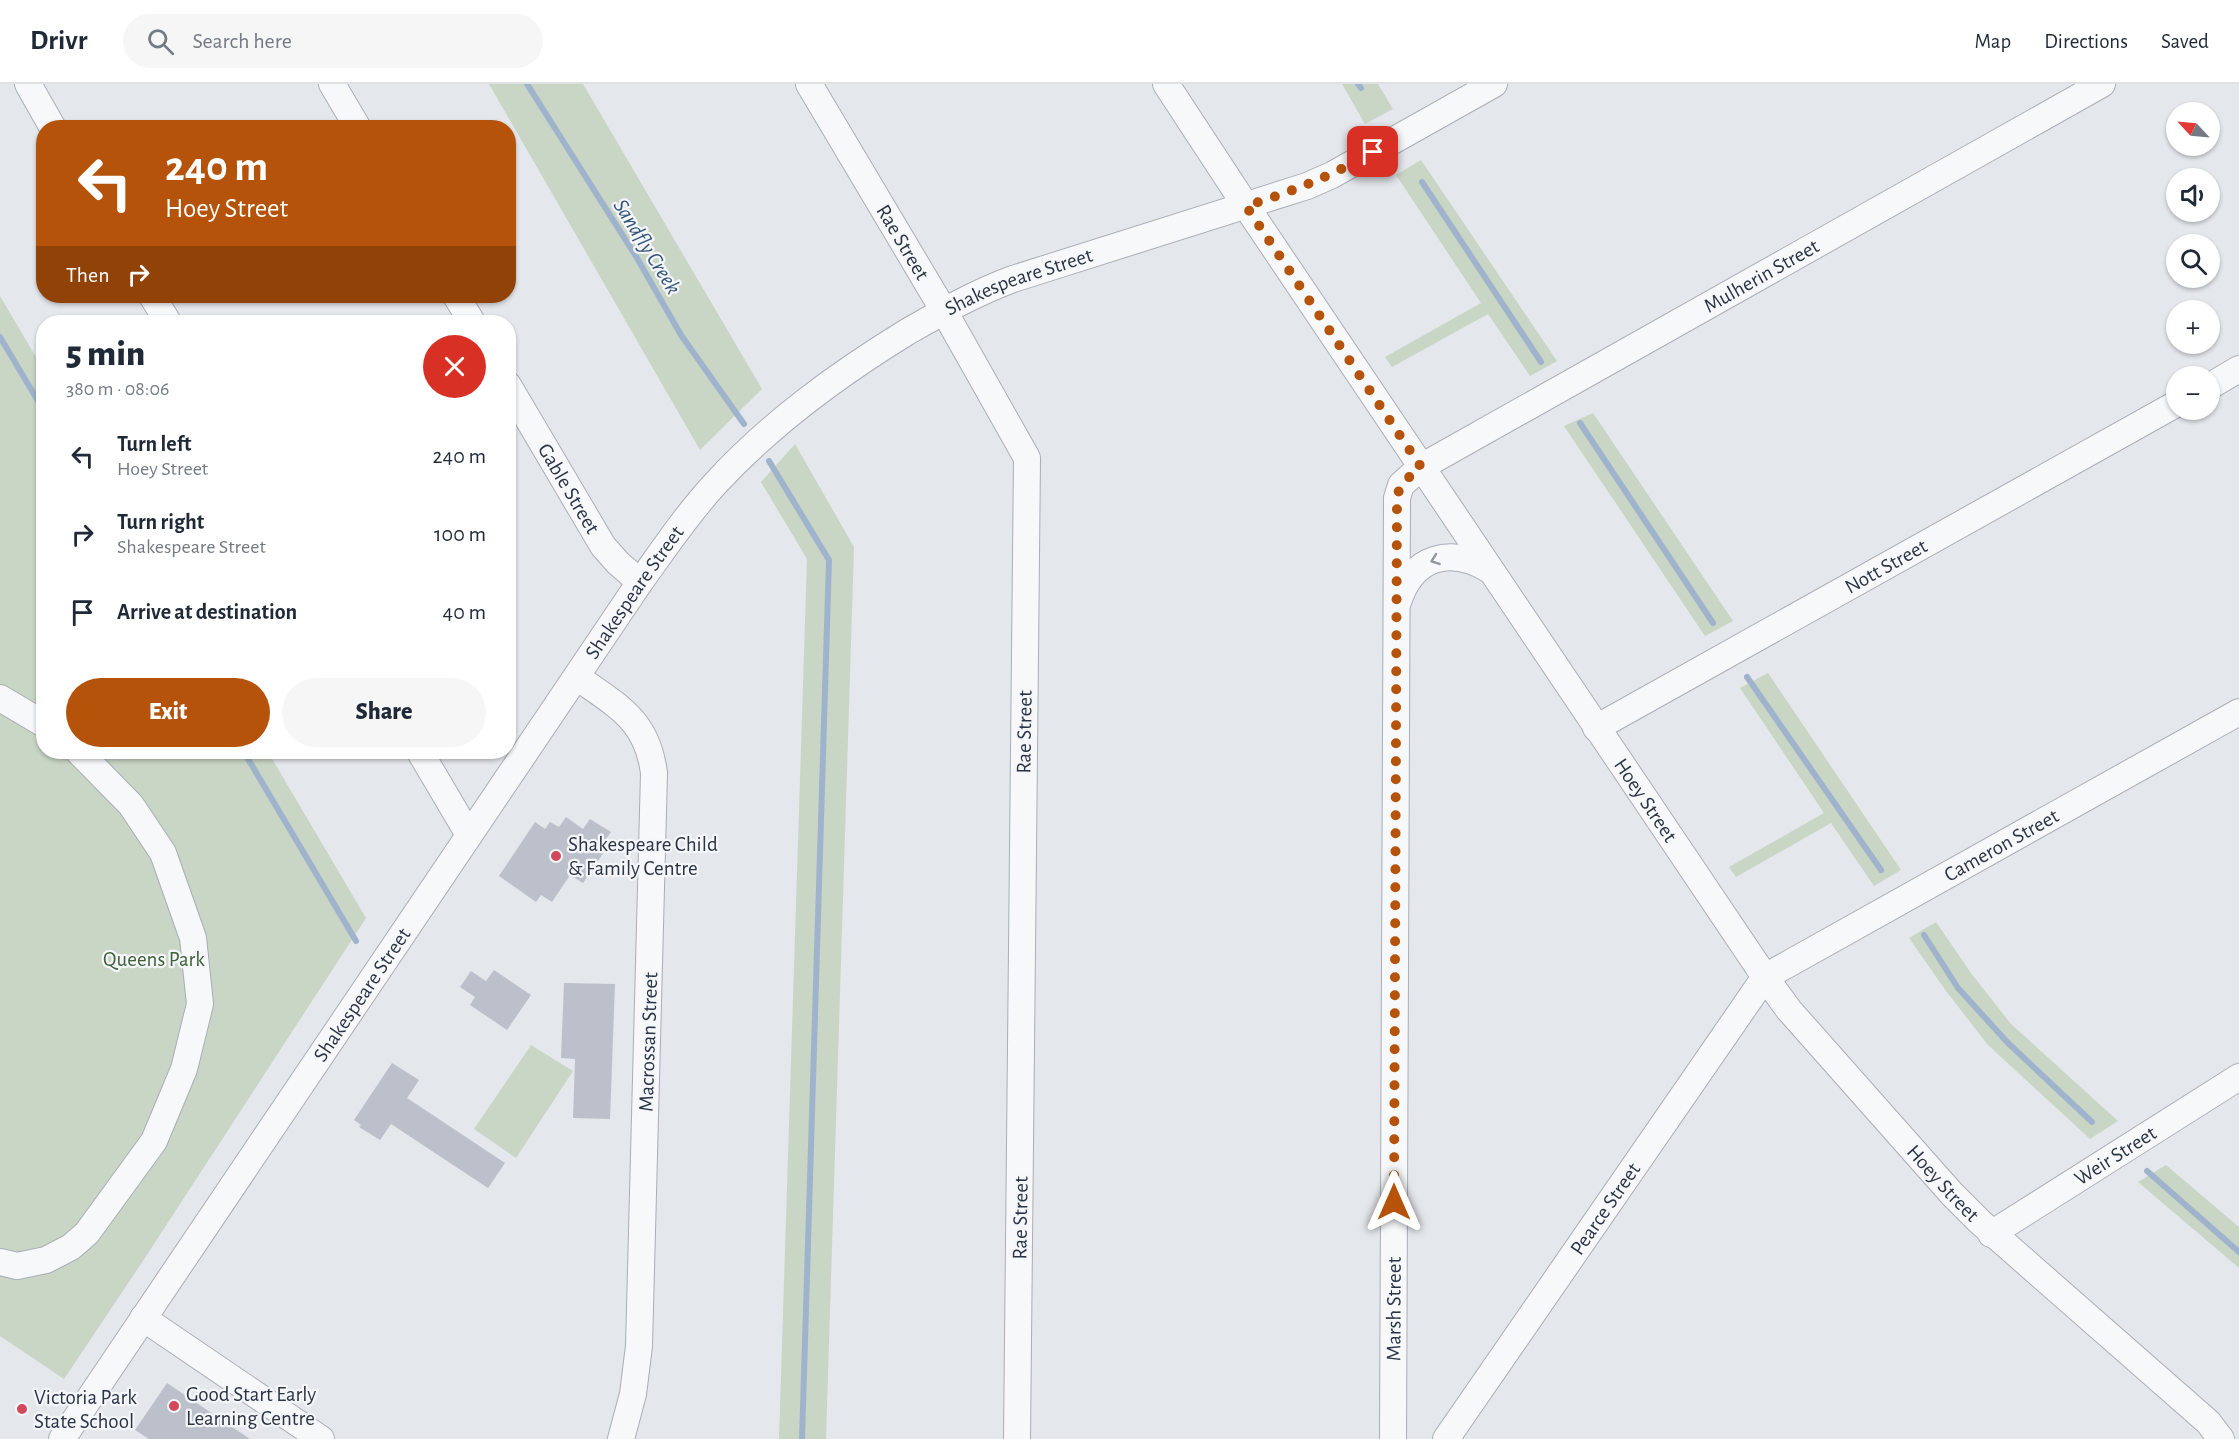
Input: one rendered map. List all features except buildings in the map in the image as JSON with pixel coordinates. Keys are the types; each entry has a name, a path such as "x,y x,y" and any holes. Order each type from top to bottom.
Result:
{"street":[{"path":"28,84 48,120"},
{"path":"332,84 353,120"},
{"name":"Rae Street","path":"809,84 944,311 1027,459 1017,1439"},
{"name":"Hoey Street","path":"1166,84 1596,728 1765,977 1798,1020 1952,1194 1991,1234 2208,1422 2221,1439"},
{"name":"Shakespeare Street","path":"62,1439 640,582 691,512 739,459 781,421 849,369 944,311 1005,282 1307,186 1332,175 1494,84"},
{"name":"Mulherin Street","path":"1421,467 2102,84"},
{"path":"2220,380 2239,369"},
{"name":"Gable Street","path":"516,399 603,546 640,582"},
{"name":"Nott Street","path":"1596,728 2166,410"},
{"name":"Marsh Street","path":"1393,1439 1398,494 1403,483 1421,467"},
{"path":"1397,610 1400,596 1412,577 1423,565 1434,559 1459,557 1490,570"},
{"name":"Macrossan Street","path":"576,676 621,709 638,726 648,744 654,773 639,1346 633,1394 621,1439"},
{"path":"0,698 36,719"},
{"name":"Cameron Street","path":"1765,977 2239,712"},
{"path":"0,1262 17,1266 46,1260 71,1247 87,1233 154,1140 184,1069 200,1004 194,938 163,853 131,805 87,759"},
{"path":"424,759 469,835"},
{"name":"Pearce Street","path":"1446,1439 1765,977"},
{"name":"Weir Street","path":"1991,1234 2239,1077"},
{"path":"143,1318 321,1439"}],"green space":[{"path":"489,84 583,84 762,389 700,450 516,131 516,120 510,120"},
{"path":"1342,84 1378,84 1393,109 1365,124"},
{"path":"1421,160 1557,361 1530,376 1488,314 1392,367 1385,357 1481,303 1396,175"},
{"name":"Queens Park","path":"0,296 36,357 36,759 272,759 366,918 64,1379 0,1336"},
{"path":"1593,413 1733,621 1705,636 1564,426"},
{"path":"795,444 854,547 826,1439 779,1439 807,559 761,482"},
{"path":"1768,673 1901,870 1874,886 1831,823 1736,877 1729,867 1824,813 1740,688"},
{"path":"1936,922 1971,973 2011,1024 2118,1121 2090,1139 1988,1045 1909,938"},
{"path":"531,1045 573,1071 516,1158 474,1129"},
{"path":"2166,1165 2239,1227 2239,1268 2138,1182"}],"waterway":[{"name":"Sandfly Creek","path":"527,84 637,258 681,335 744,424"},
{"path":"1358,84 1361,88"},
{"path":"1422,182 1541,362"},
{"path":"0,337 36,398"},
{"path":"1580,423 1713,623"},
{"path":"769,461 829,560 802,1439"},
{"path":"1747,677 1881,870"},
{"path":"248,759 356,941"},
{"path":"1924,935 1958,988 2008,1043 2092,1122"},
{"path":"2147,1171 2239,1252"}],"place":[{"name":"Shakespeare Child & Family Centre","path":"556,856"},
{"name":"Good Start Early Learning Centre","path":"174,1406"},
{"name":"Victoria Park State School","path":"22,1409"}],"route":[{"path":"1373,152 1307,186 1246,206 1421,467 1403,483 1397,498 1394,1202"}]}
